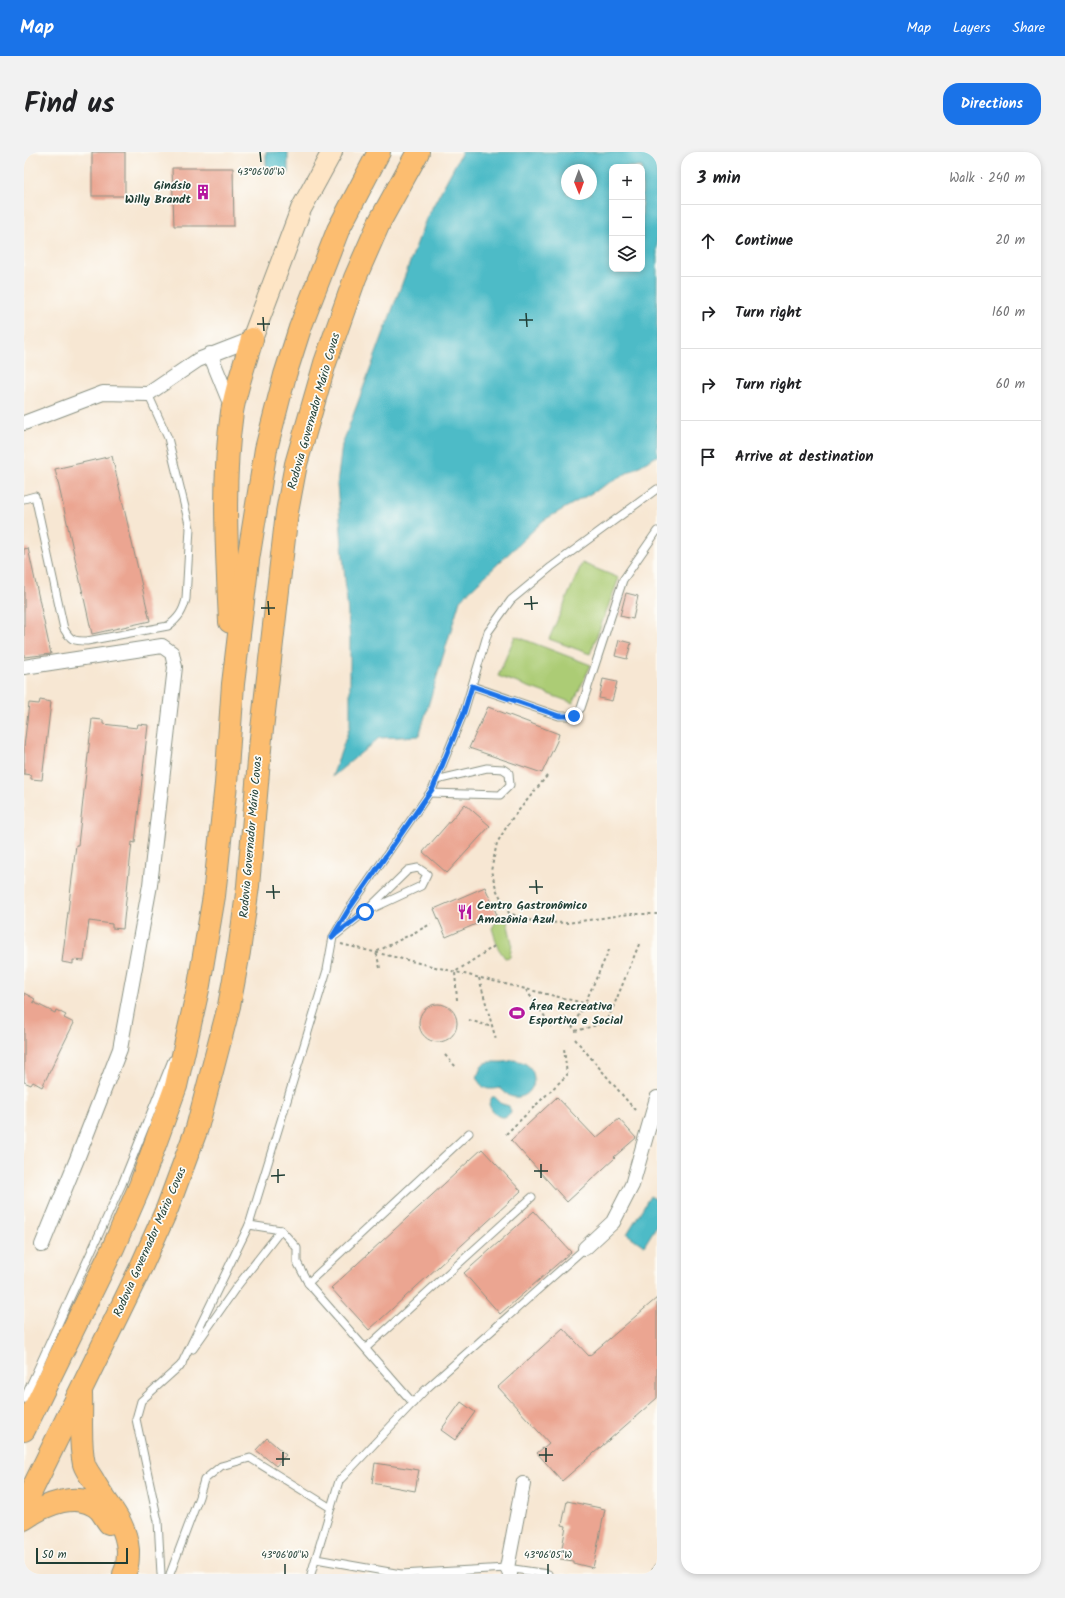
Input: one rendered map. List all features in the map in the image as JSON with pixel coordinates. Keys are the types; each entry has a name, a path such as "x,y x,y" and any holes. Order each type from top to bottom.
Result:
{"highway":[{"path":"24,1430 113,1248 140,1186 176,1086 194,1012 207,946 218,865 226,784 233,684 248,560 270,430 300,328 338,230 379,152"},
{"name":"Rodovia Governador Mário Covas","path":"24,1506 142,1265 167,1209 197,1128 216,1062 229,1006 239,952 248,886 261,738 287,512 296,464 325,363 355,278 380,221 418,152"},
{"path":"233,684 227,556 226,481 228,441 233,410 252,339"},
{"path":"81,1391 82,1442 85,1466 96,1487 112,1508 124,1528 128,1553 127,1569 124,1574"},
{"path":"24,1519 45,1506 60,1501 73,1500 93,1505 104,1516 115,1536 119,1559 114,1574"}],"main road":[{"path":"252,339 301,209 332,152"}],"street":[{"path":"24,423 103,393 148,394 198,360 210,354 252,339"},
{"path":"210,354 233,410"},
{"path":"24,667 162,646 172,653 175,667 150,885 120,1049 78,1159 42,1245"},
{"path":"585,1248 613,1222 632,1185 657,1098"},
{"path":"509,1571 523,1484"}],"lane":[{"path":"24,498 35,496 64,629 69,638 76,641 87,641 168,626 177,619 183,609 186,599 190,528 168,438 148,394"},
{"path":"180,1367 250,1225 327,970 332,939 349,909 430,793 464,712 488,632 511,600 551,567 657,489"},
{"path":"472,686 559,716 574,716 581,708 623,580 657,531"},
{"path":"430,793 500,795 510,785 509,773 504,769 487,768 436,780"},
{"path":"332,939 365,912 408,870 418,868 426,874 421,886 365,912"},
{"path":"24,1399 122,1184 163,1080 194,1012"},
{"path":"308,1283 470,1133"},
{"path":"366,1348 532,1197"},
{"path":"250,1225 281,1230 297,1248 297,1262 308,1283 413,1403"},
{"path":"161,1574 158,1521 136,1419 141,1401 180,1367 235,1288 281,1230"},
{"path":"311,1574 339,1481 424,1390 585,1248"},
{"path":"170,1574 204,1480 220,1466 250,1458 331,1508"},
{"path":"316,1558 401,1574 509,1571 548,1574"},
{"path":"655,1574 657,1568"}],"path":[{"path":"547,776 510,822 497,843 491,871 497,891 509,913 535,922 568,923 629,914 657,914"},
{"path":"376,952 431,924"},
{"path":"332,939 376,952 478,978 612,1010"},
{"path":"574,1032 605,1023 612,1010 640,942"},
{"path":"455,972 496,944"},
{"path":"572,1028 585,1004 610,948"},
{"path":"376,952 380,968"},
{"path":"455,972 457,1000"},
{"path":"478,978 496,1040"},
{"path":"526,989 553,1028"},
{"path":"469,1020 492,1027"},
{"path":"575,1039 635,1110"},
{"path":"506,1134 567,1075 564,1048"},
{"path":"445,1055 457,1068"}],"green space":[{"path":"582,563 619,578 590,654 549,639"},
{"path":"515,636 591,665 573,703 498,676"},
{"path":"502,920 507,921 512,943 510,957 505,958 498,948 492,928 496,922"}],"water":[{"path":"266,152 288,152 288,173 266,173"},
{"path":"462,152 657,152 657,456 544,520 460,600 419,736 379,738 332,777 350,726 350,638 337,485 342,445 426,219"},
{"path":"513,1060 524,1063 530,1068 534,1075 534,1082 526,1095 519,1097 510,1096 500,1088 489,1089 484,1087 477,1079 479,1071 486,1063 506,1062"},
{"path":"492,1097 495,1097 502,1104 509,1106 511,1112 505,1117 495,1114 490,1108 489,1104"},
{"path":"650,1196 657,1200 657,1225 644,1246 627,1234"}],"building":[{"path":"92,152 125,152 125,196 92,196"},
{"name":"Ginásio Willy Brandt","path":"172,168 233,168 234,226 174,226"},
{"path":"112,456 150,621 92,634 55,469"},
{"path":"28,548 51,654 24,657 24,549"},
{"path":"626,593 638,596 633,619 620,616"},
{"path":"619,640 631,643 627,659 615,656"},
{"path":"603,679 617,682 612,701 599,698"},
{"path":"40,700 51,702 42,780 31,779 31,775 24,774 24,747 29,703 39,704"},
{"path":"488,707 559,734 542,773 469,748"},
{"path":"92,719 103,720 103,724 137,728 138,724 148,725 135,843 132,842 123,929 112,928 112,924 89,921 84,961 73,960 73,964 62,962 76,845 78,845"},
{"path":"465,804 490,826 447,873 423,852"},
{"name":"Centro Gastronômico Amazônia Azul","path":"485,887 497,915 446,937 434,909"},
{"path":"24,993 35,999 33,1002 55,1013 56,1010 66,1015 64,1018 74,1023 42,1087 33,1082 31,1085 24,1082"},
{"path":"434,1004 442,1004 449,1007 454,1012 457,1023 454,1034 449,1039 442,1042 434,1042 427,1039 422,1034 419,1027 419,1019 422,1012 427,1007"},
{"path":"557,1097 596,1138 619,1119 636,1138 567,1202 511,1140"},
{"path":"482,1149 521,1191 369,1330 331,1288"},
{"path":"534,1211 571,1252 500,1314 464,1273"},
{"path":"657,1298 657,1398 562,1481 537,1453 549,1443 498,1387 563,1328 589,1356"},
{"path":"461,1402 475,1412 455,1440 441,1430"},
{"path":"267,1438 286,1455 276,1466 256,1450"},
{"path":"375,1463 419,1470 415,1491 372,1483"},
{"path":"567,1501 605,1509 593,1568 573,1563 573,1561 560,1559 566,1526 562,1525"}],"place":[{"name":"Ginásio Willy Brandt","path":"203,192"},
{"name":"Centro Gastronômico Amazônia Azul","path":"465,912"},
{"name":"Área Recreativa Esportiva e Social","path":"517,1013"}],"route":[{"path":"365,912 332,937 349,909 433,788 464,712 472,686 559,716 574,716"}]}
